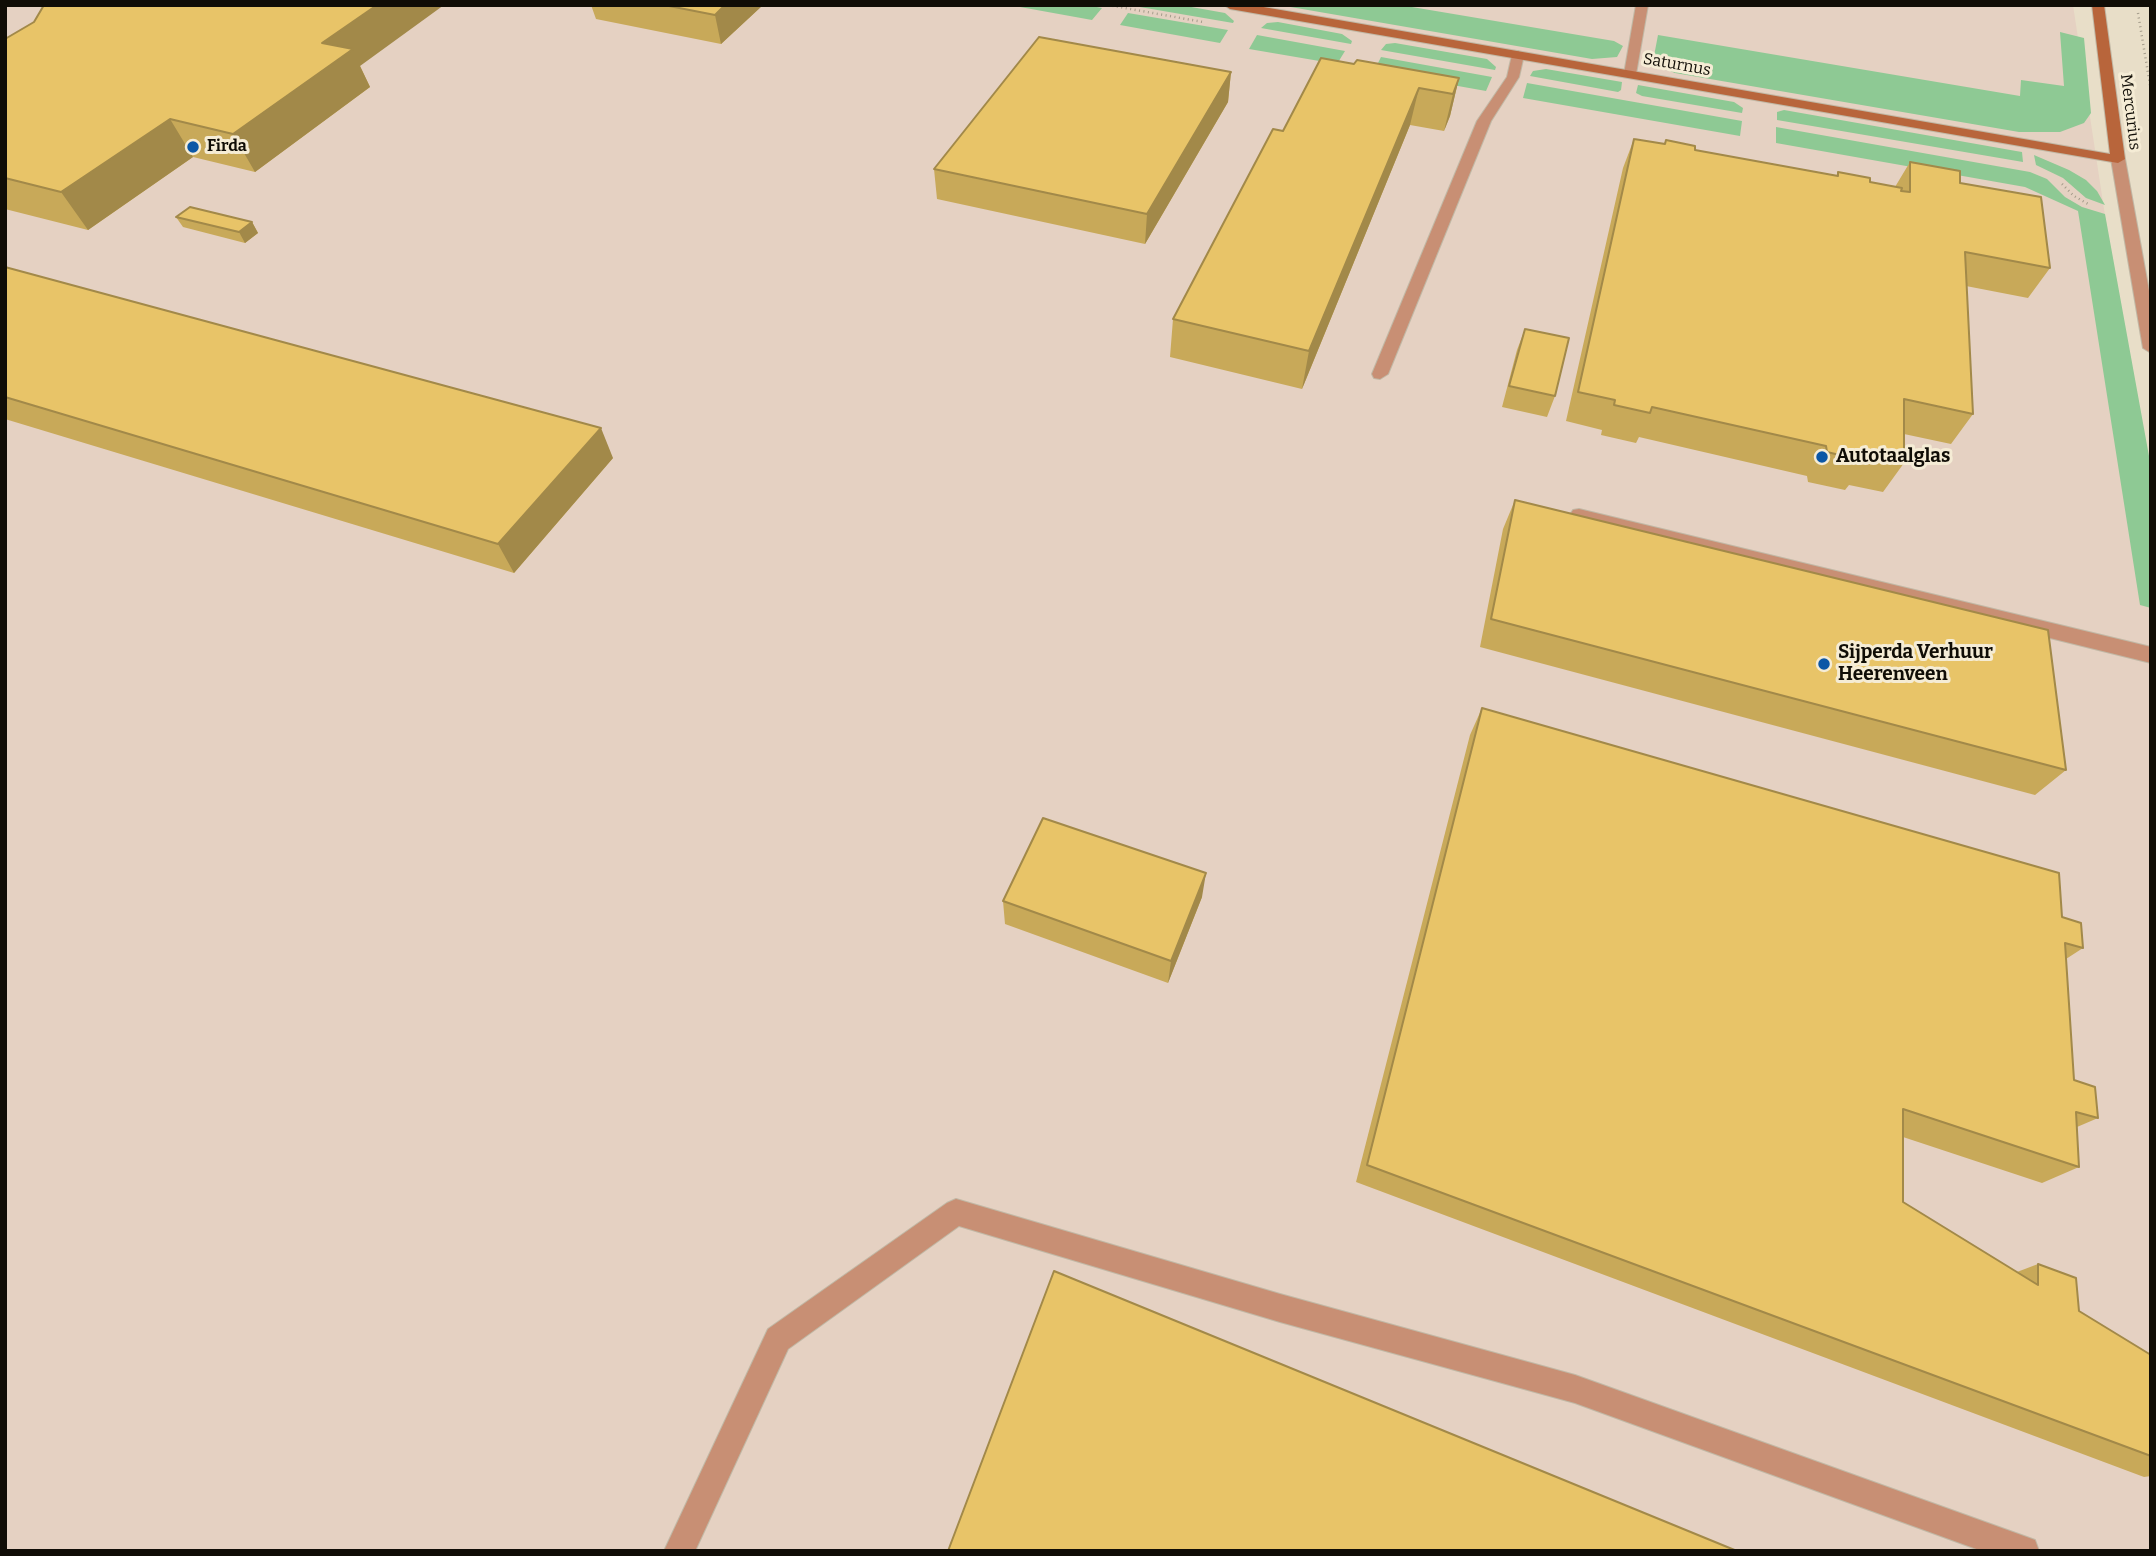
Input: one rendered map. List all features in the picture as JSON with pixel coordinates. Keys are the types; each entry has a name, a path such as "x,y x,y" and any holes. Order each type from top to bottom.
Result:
{"main road":[{"name":"Saturnus","path":"1230,5 2118,159"},
{"name":"Mercurius","path":"2098,5 2118,159"}],"street":[{"path":"1630,75 1642,5"},
{"path":"1380,374 1484,121 1513,76 1518,55"},
{"name":"Mercurius","path":"2118,159 2151,348"},
{"path":"1579,515 2151,655"},
{"path":"679,1551 778,1339 956,1212 1280,1308 1575,1389 2024,1551"}],"path":[{"name":"Mercurius","path":"2136,5 2151,91"}],"shaded area":[{"path":"5,5 2073,5 2151,518 2151,1551 5,1551"}],"green space":[{"path":"1009,5 1086,5 1102,8 1092,20"},
{"path":"1180,5 1225,13 1234,21 1233,23 1134,6"},
{"path":"1279,5 1400,5 1614,41 1623,46 1617,57 1592,59"},
{"path":"1128,13 1228,30 1220,43 1120,25"},
{"path":"1278,22 1342,34 1352,41 1351,44 1261,28 1267,23"},
{"path":"2060,32 2084,38 2091,113 2084,123 2060,132 2019,132 1675,73 1662,68 1655,62 1654,56 1658,35 2020,96 2021,80 2064,86"},
{"path":"1257,35 1345,51 1337,64 1249,49"},
{"path":"1395,43 1487,59 1496,67 1495,70 1381,50 1386,44"},
{"path":"1381,57 1492,77 1486,91 1374,71"},
{"path":"1546,69 1622,82 1621,90 1618,92 1530,76 1533,71"},
{"path":"1527,83 1742,121 1740,136 1523,98"},
{"path":"1638,85 1734,102 1743,108 1742,113 1642,96 1636,93"},
{"path":"1784,110 2022,152 2023,162 1777,120 1777,112"},
{"path":"1776,127 2030,172 2047,179 2065,197 2082,207 2105,214 2151,467 2151,608 2140,605 2078,211 2025,187 1776,143"},
{"path":"2034,155 2086,180 2097,191 2105,205 2086,198 2063,178 2036,165"}],"building":[{"path":"44,5 377,5 322,43 353,49 233,134 170,119 61,192 5,178 5,39 34,22"},
{"path":"664,5 725,5 715,15"},
{"path":"1039,37 1231,72 1147,214 934,169"},
{"path":"1321,58 1354,64 1357,60 1459,78 1453,94 1419,88 1309,351 1173,319 1273,129 1283,131"},
{"path":"1634,139 1665,144 1666,140 1695,146 1695,150 1838,176 1838,172 1870,178 1870,182 1910,192 1910,162 1960,171 1960,183 2041,197 2050,268 1965,252 1973,414 1904,399 1904,463 1866,455 1865,461 1827,452 1826,446 1652,407 1650,413 1614,405 1615,400 1578,392"},
{"path":"190,207 252,222 239,232 176,217"},
{"path":"5,267 601,428 498,544 5,397"},
{"path":"1525,329 1569,338 1555,396 1509,386"},
{"path":"1515,500 2048,630 2066,770 1491,619"},
{"path":"1482,708 2059,873 2062,917 2081,923 2083,948 2065,943 2074,1080 2095,1087 2098,1118 2076,1112 2079,1167 1903,1109 1903,1202 2038,1285 2038,1264 2076,1278 2079,1311 2151,1355 2151,1456 1367,1165"},
{"path":"1043,818 1206,873 1171,961 1003,901"},
{"path":"1054,1271 1737,1551 948,1551"}],"place":[{"name":"Firda","path":"193,147"},
{"name":"Autotaalglas","path":"1822,457"},
{"name":"Sijperda Verhuur Heerenveen","path":"1824,664"}]}
